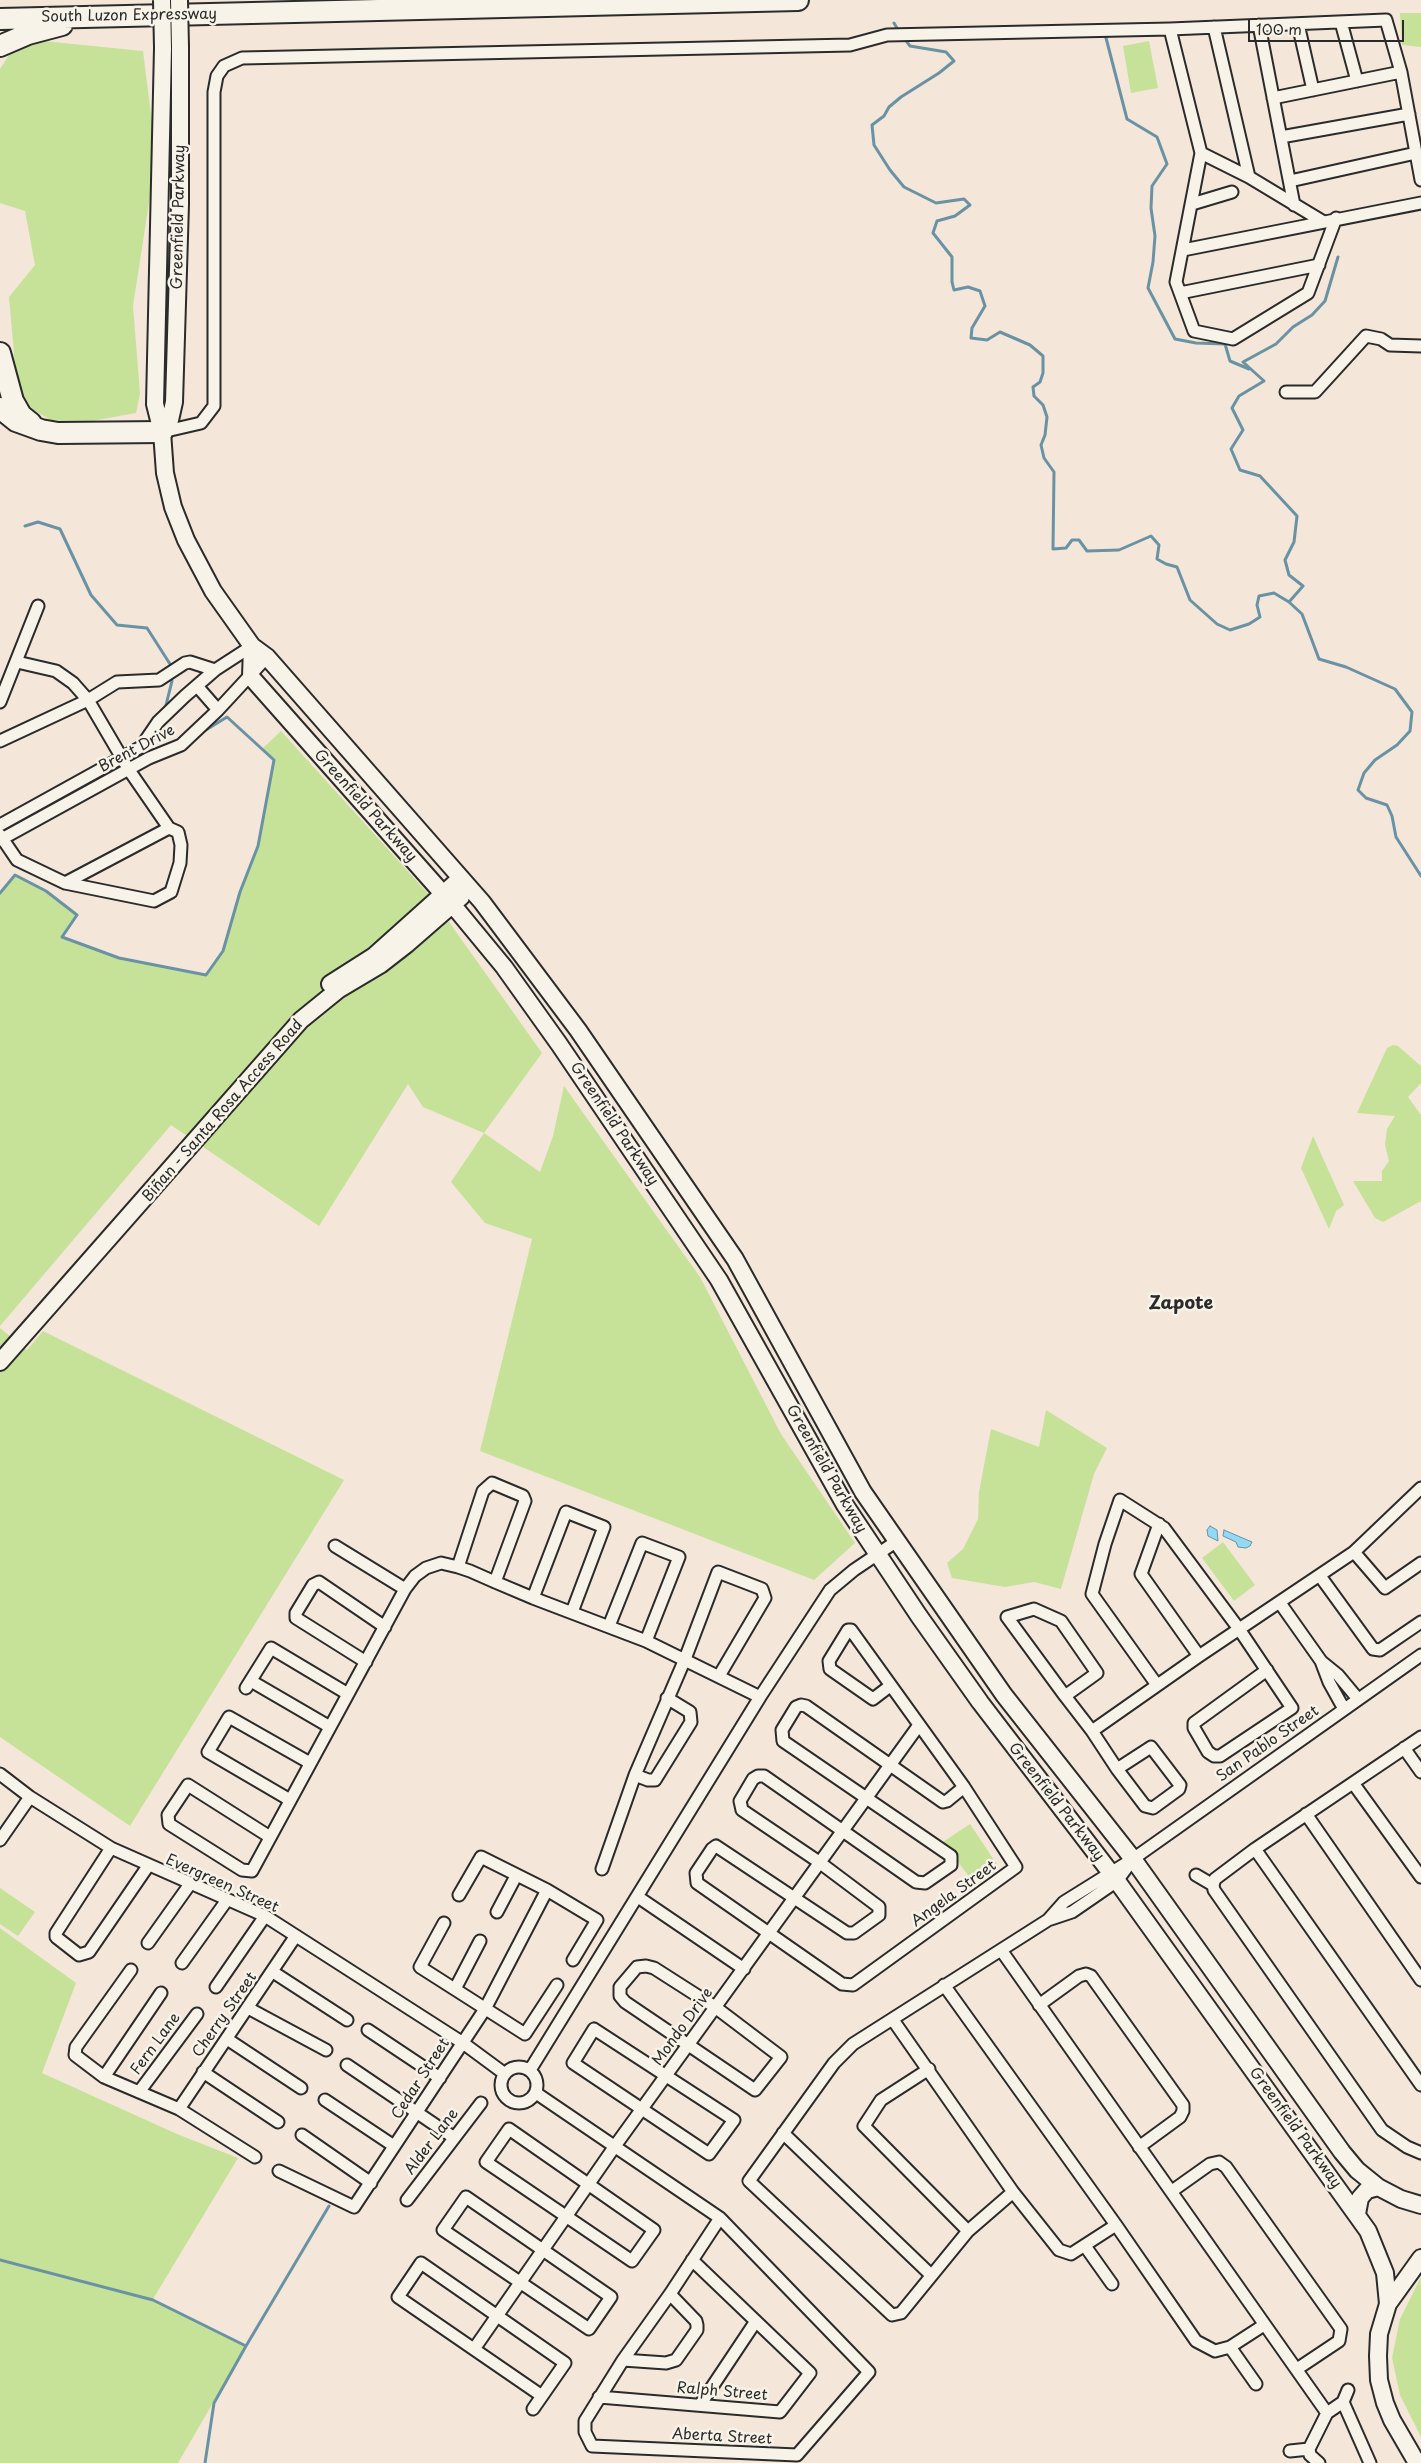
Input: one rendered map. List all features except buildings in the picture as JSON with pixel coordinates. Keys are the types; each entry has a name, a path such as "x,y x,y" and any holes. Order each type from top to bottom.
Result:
{"highway":[{"name":"South Luzon Expressway","path":"0,19 798,0"},
{"path":"0,46 28,34 99,16"},
{"path":"0,353 13,401 21,415 41,430"},
{"path":"0,408 16,421 41,430 68,434 162,432"}],"main road":[{"name":"Greenfield Parkway","path":"162,0 163,48 154,404 162,432 168,491 179,524 213,591 252,646 267,657 466,883 578,1030 735,1258 863,1492 1004,1695 1133,1859 1342,2152 1358,2170 1378,2187 1401,2199 1421,2205"},
{"name":"Greenfield Parkway","path":"162,432 170,420 174,402 180,177 178,0"},
{"path":"251,677 252,646"},
{"name":"Greenfield Parkway","path":"251,677 448,899 504,967 554,1036 719,1280 845,1505 877,1554 980,1702 1114,1877 1357,2214 1368,2231 1381,2261 1387,2283 1388,2304"},
{"path":"317,752 323,720"},
{"name":"Biñan - Santa Rosa Access Road","path":"1,1357 209,1119 302,1020 338,990 380,965 466,883"},
{"path":"792,1411 812,1400"},
{"path":"1357,2214 1360,2198 1367,2190 1378,2187"},
{"path":"1417,2463 1392,2420 1379,2380 1380,2334 1388,2304 1421,2258"}],"street":[{"path":"162,432 201,423 214,406 214,92 217,76 224,66 233,61 252,56 850,45 887,35 1170,29 1386,20 1401,72 1421,180"},
{"path":"1341,22 1356,81"},
{"path":"1298,24 1313,90"},
{"path":"1260,25 1294,205"},
{"path":"1214,27 1249,178"},
{"path":"1170,29 1201,153 1176,282 1194,331 1234,339 1308,293 1336,218"},
{"path":"1273,98 1401,72"},
{"path":"1281,137 1409,114"},
{"path":"1201,153 1249,178 1322,221"},
{"path":"1290,181 1416,154"},
{"path":"1192,204 1232,192"},
{"path":"1183,250 1336,218 1421,203"},
{"path":"1180,294 1319,265"},
{"path":"1286,392 1315,392 1366,336 1381,339 1390,345 1421,346"},
{"path":"0,702 38,606"},
{"name":"Brent Drive","path":"0,824 141,747 158,722 197,686 215,670 252,646"},
{"name":"Brent Drive","path":"1,838 149,758 181,745 251,677 267,657"},
{"path":"1,838 17,860 65,883 154,901 171,892 180,863 181,845 178,832 169,828 129,770 88,700 73,683 56,671 17,662"},
{"path":"0,741 88,700 117,682 158,680 185,663 190,662 215,670"},
{"path":"197,686 218,710"},
{"path":"65,883 169,828"},
{"path":"458,1567 483,1491 492,1483 523,1496 525,1501 495,1582"},
{"path":"1092,1731 1199,1656 1354,1552 1420,1491"},
{"path":"1157,1685 1092,1594 1105,1544 1120,1500 1159,1524 1239,1629 1267,1670 1292,1708 1220,1756 1214,1756 1203,1744 1194,1728 1194,1723 1267,1670"},
{"path":"533,1598 566,1512 604,1527 572,1612"},
{"path":"1159,1524 1141,1574 1199,1656"},
{"path":"530,2070 760,1698 830,1590 854,1570 897,1541"},
{"path":"609,1626 642,1543 679,1557 646,1640"},
{"path":"335,1546 405,1589"},
{"path":"1354,1552 1385,1588 1421,1563"},
{"path":"270,1837 188,1785 168,1816 170,1824 242,1870 252,1871 405,1589 415,1576 426,1568 441,1563 458,1567 533,1598 646,1640 760,1698"},
{"path":"602,1869 635,1775 685,1659 718,1572 762,1589 765,1598 719,1676"},
{"path":"1320,1576 1373,1649 1380,1650 1421,1622"},
{"path":"366,1662 296,1618 296,1613 314,1585 318,1582 385,1627"},
{"path":"1280,1602 1321,1661 1344,1709"},
{"path":"1065,1696 1097,1673 1061,1620 1034,1609 1007,1616 1065,1696 1092,1731 1117,1769 1145,1806 1152,1808 1179,1788 1180,1785 1151,1747 1117,1769"},
{"name":"Angela Street","path":"770,1933 842,1984 853,1985 1016,1867 964,1787 851,1630 848,1630 828,1661 830,1669 872,1699 890,1686"},
{"path":"330,1727 248,1684 271,1648 348,1694"},
{"name":"San Pablo Street","path":"931,2274 901,2313 892,2315 749,2181 834,2063 853,2044 1048,1920 1064,1902 1114,1877 1133,1859 1421,1655"},
{"path":"1321,1661 1338,1675 1358,1699"},
{"path":"635,1775 648,1780 655,1780 691,1722 690,1712 667,1698"},
{"path":"770,1933 697,1883 696,1873 712,1849 720,1847 851,1933 879,1915 879,1906 819,1862 742,1810 740,1801 753,1779 764,1776 921,1883 951,1865 951,1856 866,1796 782,1741 782,1730 796,1707 806,1706 943,1802 947,1801 964,1787"},
{"path":"290,1800 208,1752 229,1717 310,1763"},
{"name":"Mondo Drive","path":"474,2349 615,2146 919,1725"},
{"path":"1421,1737 1255,1849 1215,1879 1213,1885 1214,1890 1382,2130 1407,2147 1421,2153"},
{"path":"1404,1748 1421,1772"},
{"name":"Evergreen Street","path":"0,1774 30,1797 111,1848 148,1866 265,1916 295,1937 463,2042 504,2074"},
{"path":"1353,1783 1421,1877"},
{"path":"0,1840 30,1797"},
{"path":"1306,1814 1421,1980"},
{"path":"111,1848 56,1933 56,1937 79,1955 89,1952 148,1866"},
{"path":"1255,1849 1421,2085"},
{"path":"459,1895 480,1857 547,1890 597,1920 573,1960"},
{"path":"1196,1875 1213,1885"},
{"path":"497,1912 516,1876"},
{"path":"148,1943 190,1884"},
{"name":"Cedar Street","path":"279,2171 354,2207 485,2009 547,1890"},
{"path":"638,1897 744,1969"},
{"path":"182,1963 227,1900"},
{"path":"216,1987 265,1916"},
{"path":"444,1923 420,1967 525,2034 557,1985"},
{"name":"Cherry Street","path":"179,2108 295,1937"},
{"path":"455,1989 480,1941"},
{"path":"1001,1950 1327,2412"},
{"path":"646,1966 654,1968 715,2007 781,2057 756,2090 625,2002 620,1996 620,1987 637,1967 646,1966"},
{"path":"131,1970 76,2047 75,2055 104,2077 179,2108 255,2157"},
{"path":"273,1972 347,2020"},
{"path":"1040,2005 1079,1976 1086,1974 1092,1976 1183,2105 1180,2117 1140,2147"},
{"path":"944,1985 1116,2224 1196,2341 1216,2351 1230,2347 1264,2325"},
{"path":"104,2077 161,1993"},
{"path":"248,2008 326,2050"},
{"name":"Fern Lane","path":"139,2092 197,2014"},
{"path":"893,2020 1013,2192 1059,2250 1071,2254 1116,2224"},
{"path":"594,2029 666,2076 734,2120 709,2154 644,2108 573,2063 594,2029"},
{"path":"368,2030 440,2078"},
{"path":"226,2039 301,2088"},
{"path":"347,2064 453,2137"},
{"path":"519,2066 530,2070 538,2083 536,2093 528,2101 522,2103 510,2101 502,2092 501,2086 504,2074 519,2066"},
{"path":"929,2069 880,2100 864,2126 968,2232"},
{"path":"204,2072 278,2122"},
{"name":"Aberta Street","path":"536,2093 720,2218 869,2372 797,2455 592,2446 585,2432 585,2421 623,2360 670,2294 720,2218"},
{"path":"325,2100 394,2146"},
{"name":"Alder Lane","path":"407,2200 481,2102"},
{"path":"509,2129 654,2230 632,2261 566,2216 486,2162 509,2129"},
{"path":"782,2133 931,2274 968,2232 1013,2192"},
{"path":"302,2135 371,2182"},
{"path":"1172,2191 1210,2164 1219,2162 1226,2167 1341,2329 1339,2341 1297,2368"},
{"path":"466,2197 611,2297 589,2329 520,2282 444,2230 466,2197"},
{"path":"1085,2246 1112,2284"},
{"name":"Ralph Street","path":"599,2397 780,2412 810,2373 692,2260"},
{"path":"533,2409 565,2363 421,2263 398,2297 542,2396"},
{"path":"623,2360 666,2363 676,2360 697,2330 697,2325 696,2321 670,2294"},
{"path":"700,2405 756,2320"},
{"path":"1230,2347 1256,2384"},
{"path":"1319,2463 1310,2456 1308,2448 1327,2412 1343,2402 1348,2390"},
{"path":"1343,2402 1370,2463"},
{"path":"1290,2451 1308,2448"}],"green space":[{"path":"1400,13 1421,13 1421,47 1402,45"},
{"path":"33,40 143,51 153,131 152,183 133,306 140,394 136,413 81,423 51,420 33,410 22,400 13,374 14,353 9,297 35,265 25,211 0,203 0,69 9,55"},
{"path":"1149,41 1158,88 1131,93 1123,46"},
{"path":"281,731 432,898 542,1053 484,1133 423,1107 408,1084 319,1226 171,1125 0,1326 0,893 15,875 46,891 77,915 63,937 119,958 206,975 223,951 240,892 258,846 274,760 262,749"},
{"path":"1393,1045 1398,1046 1421,1066 1421,1083 1408,1097 1421,1115 1421,1201 1383,1222 1375,1218 1353,1181 1382,1181 1382,1171 1389,1161 1385,1145 1387,1129 1395,1116 1357,1113 1387,1048"},
{"path":"564,1086 700,1277 781,1434 855,1543 814,1580 480,1451 532,1239 485,1223 451,1182 484,1133 540,1172 553,1136"},
{"path":"1313,1136 1344,1205 1336,1211 1329,1229 1301,1168"},
{"path":"0,1328 27,1350 43,1331 344,1480 130,1826 0,1737"},
{"path":"1046,1410 1107,1448 1094,1474 1061,1589 1034,1582 1005,1587 952,1578 947,1563 963,1549 978,1519 979,1492 991,1429 1039,1447"},
{"path":"1223,1542 1255,1585 1234,1601 1202,1558"},
{"path":"970,1824 998,1866 974,1883 943,1842"},
{"path":"0,1888 35,1912 18,1936 0,1924"},
{"path":"0,1928 76,1983 42,2073 177,2134 238,2158 153,2299 246,2346 178,2463 0,2463"},
{"path":"1421,2277 1421,2437 1400,2395 1392,2358 1400,2319"}],"water":[{"path":"1210,1526 1217,1530 1218,1541 1208,1536 1207,1530"},
{"path":"1224,1530 1252,1542 1250,1546 1246,1548 1238,1547 1236,1542 1223,1536"}],"waterway":[{"path":"894,23 900,33"},
{"path":"1105,34 1127,119 1157,137 1167,164 1152,186 1151,208 1155,236 1148,288 1175,339 1196,343 1225,344 1230,361 1249,369"},
{"path":"904,38 910,46 946,52 954,61 889,107 884,116 872,125 874,145 890,170 904,187 936,203 964,199 970,205 955,216 937,221 933,233 952,257 952,282 954,290 968,287 980,291 985,306 972,328 971,338 987,340 1000,332 1030,345 1043,356 1043,373 1040,382 1033,387 1034,396 1043,405 1047,417 1045,435 1041,445 1044,458 1054,472 1053,549 1066,548 1072,540 1079,540 1087,551 1119,550 1151,536 1159,545 1157,559 1177,567 1190,600 1217,624 1230,630 1249,624 1260,617 1257,605 1259,596 1274,593 1289,602 1302,614 1319,659 1346,667 1395,689 1412,712 1410,731 1397,745 1375,760 1364,773 1358,790 1366,798 1387,805 1392,816 1396,837 1421,876"},
{"path":"1289,602 1303,586 1289,575 1285,560 1294,542 1297,516 1260,476 1240,470 1231,449 1243,430 1232,408 1239,396 1264,381 1243,362 1276,344 1293,327 1312,315 1325,301 1338,257"},
{"path":"25,526 38,522 60,529 91,595 117,625 147,628 170,664"},
{"path":"165,709 172,681"},
{"path":"0,893 15,875 46,891 77,915 62,937 119,958 206,975 223,951 240,892 258,846 274,760 227,717 201,733"},
{"path":"246,2346 329,2206"},
{"path":"0,2260 153,2300 246,2346 214,2403 205,2463"}],"district":[{"name":"Zapote","path":"1181,1304"}]}
